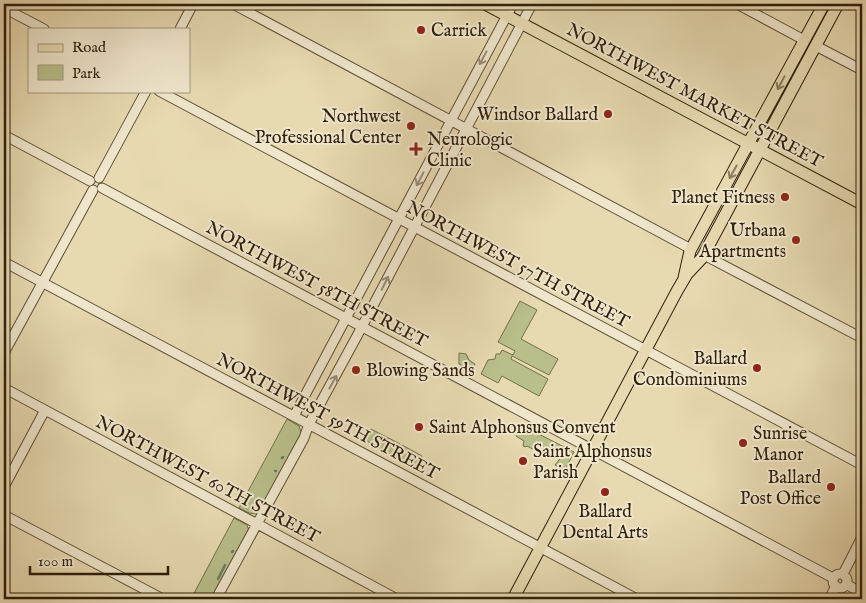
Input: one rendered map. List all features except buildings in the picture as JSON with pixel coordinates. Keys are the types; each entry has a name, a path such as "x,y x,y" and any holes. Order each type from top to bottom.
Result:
{"main road":[{"name":"NORTHWEST MARKET STREET","path":"485,4 862,204"},
{"path":"684,278 691,249 824,4"},
{"path":"513,599 684,278 704,255 838,4"}],"street":[{"path":"181,28 193,4"},
{"path":"233,4 691,249"},
{"path":"294,416 513,4"},
{"path":"216,599 304,438 309,424 532,4"},
{"path":"737,4 804,40"},
{"path":"4,8 42,28"},
{"path":"816,46 862,70"},
{"path":"4,354 145,92"},
{"name":"NORTHWEST 57TH STREET","path":"162,92 862,465"},
{"name":"NORTHWEST 58TH STREET","path":"4,135 540,421 835,582"},
{"path":"704,255 862,338"},
{"name":"NORTHWEST 59TH STREET","path":"4,262 636,599"},
{"name":"NORTHWEST 60TH STREET","path":"4,388 397,599"},
{"path":"4,487 45,410"},
{"path":"4,515 163,599"},
{"path":"843,574 862,537"},
{"path":"829,599 837,574 843,574"},
{"path":"843,574 846,578 846,584"},
{"path":"835,582 842,587 846,584"},
{"path":"846,584 862,593"}],"green space":[{"path":"520,301 537,310 521,339 558,359 549,375 512,356 511,359 548,379 539,396 502,376 498,383 481,374 488,360 495,359 496,354 500,354 502,350 513,355 515,351 498,342"},
{"path":"459,353 466,354 469,360 475,364 473,372 459,364"},
{"path":"287,419 299,426 300,435 260,510 256,514 249,513 239,508"},
{"path":"521,425 574,452 565,470 555,465 563,455 561,450 555,449 552,456 545,450 542,454 527,446 523,446 524,441 516,436"},
{"path":"371,429 400,444 396,457 365,440"},
{"path":"402,445 422,456 416,468 398,458"},
{"path":"234,518 247,525 249,531 213,599 191,599"}],"waterway":[{"path":"218,579 225,565"}],"place":[{"name":"Carrick","path":"421,30"},
{"name":"Windsor Ballard","path":"608,114"},
{"name":"Northwest Professional Center","path":"411,126"},
{"name":"Neurologic Clinic","path":"416,149"},
{"name":"Planet Fitness","path":"785,197"},
{"name":"Urbana Apartments","path":"796,240"},
{"name":"Ballard Condominiums","path":"757,368"},
{"name":"Blowing Sands","path":"356,370"},
{"name":"Saint Alphonsus Convent","path":"419,427"},
{"name":"Sunrise Manor","path":"743,443"},
{"name":"Saint Alphonsus Parish","path":"523,461"},
{"name":"Ballard Post Office","path":"831,487"},
{"name":"Ballard Dental Arts","path":"605,492"}]}
